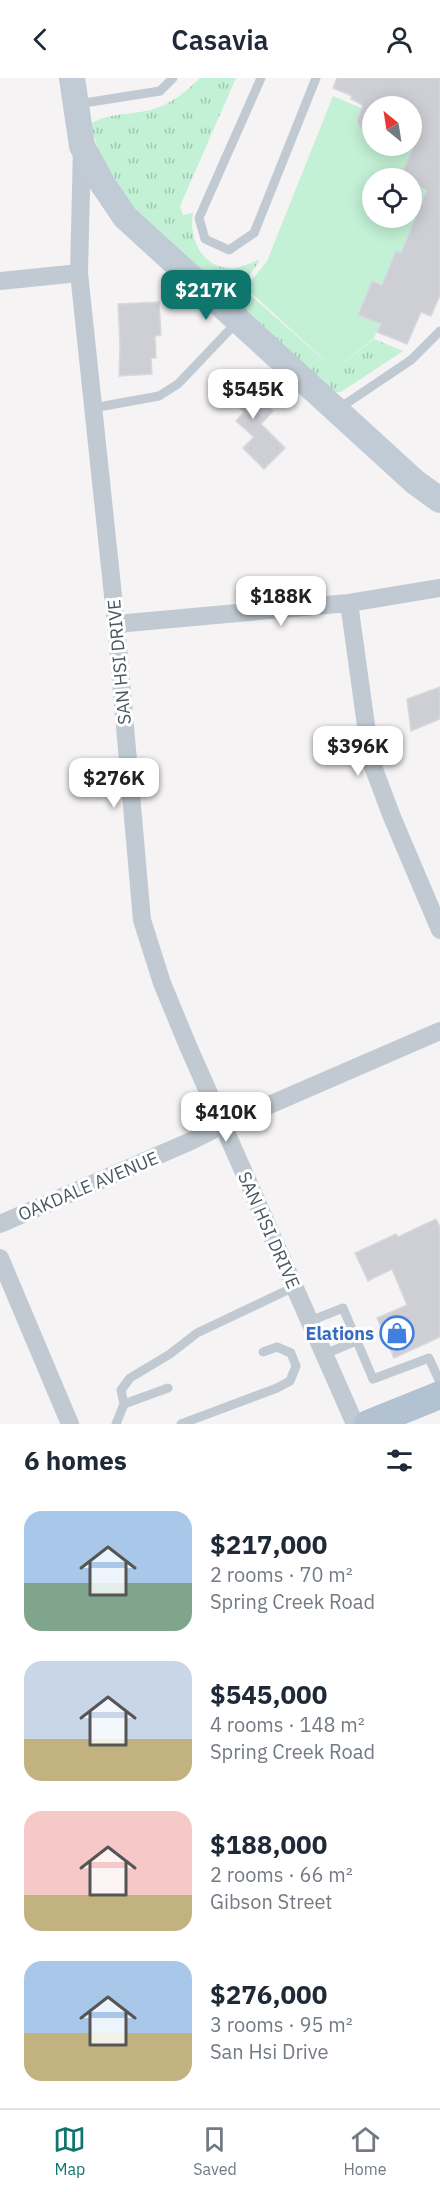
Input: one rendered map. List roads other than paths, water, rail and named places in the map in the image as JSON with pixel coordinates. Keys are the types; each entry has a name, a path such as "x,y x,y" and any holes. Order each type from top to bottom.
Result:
{"main road":[{"path":"368,1424 440,1395"}],"street":[{"path":"72,78 82,146 102,183 126,217 415,482 440,500"},
{"name":"SAN HSI DRIVE","path":"82,146 79,273 116,624 142,920 162,983 356,1424"},
{"path":"0,280 79,273"},
{"path":"116,624 349,603 440,588"},
{"path":"349,603 371,761 440,930"},
{"name":"OAKDALE AVENUE","path":"0,1224 440,1031"},
{"path":"0,1258 70,1424"}],"lane":[{"path":"76,105 160,91 173,78"},
{"path":"261,78 199,218 205,239 229,250 254,233 316,78"},
{"path":"93,408 159,396 177,384 238,321"},
{"path":"337,410 411,360 440,330"},
{"path":"116,1424 124,1404 121,1390 130,1378 170,1354 197,1333 294,1287"},
{"path":"310,1321 343,1308 373,1379 429,1358 440,1382"},
{"path":"325,1354 356,1341"},
{"path":"181,1424 290,1381 296,1366 291,1353 277,1347 263,1352"},
{"path":"124,1404 168,1388"}],"place":[{"name":"Elations","path":"397,1333"}]}
